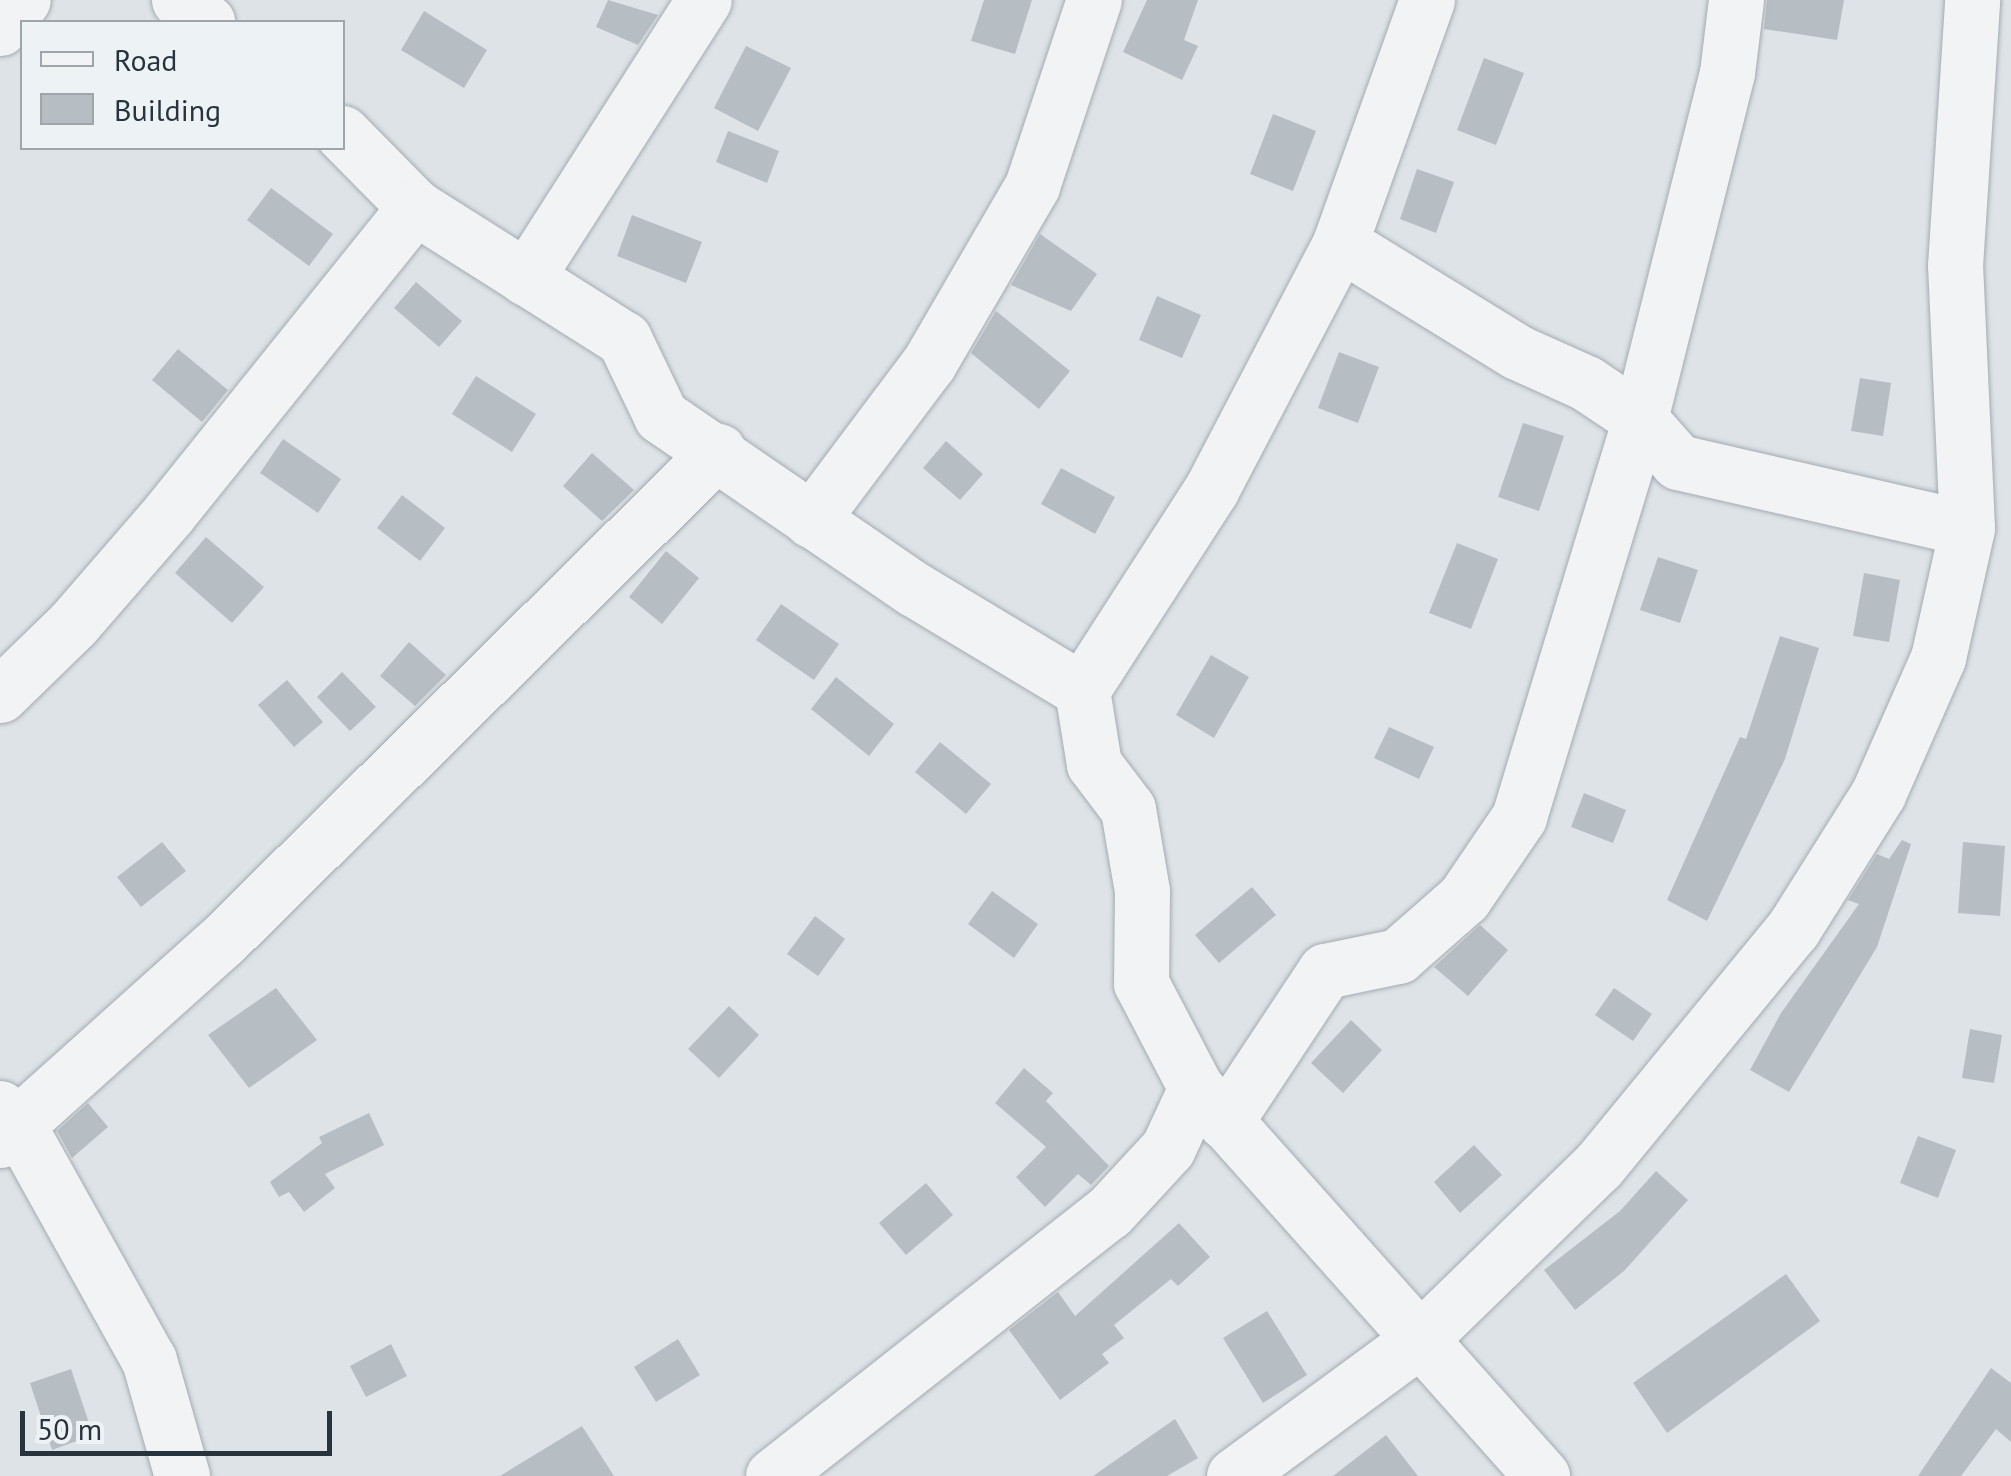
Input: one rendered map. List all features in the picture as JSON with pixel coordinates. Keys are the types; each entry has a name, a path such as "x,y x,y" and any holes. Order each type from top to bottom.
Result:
{"street":[{"path":"0,28 23,0"},
{"path":"179,0 204,20"},
{"path":"526,278 704,0"},
{"path":"810,520 929,363 1032,186 1094,0"},
{"path":"1427,0 1340,243 1211,490 1082,690 1094,764 1128,809 1142,891 1140,983 1211,1105 1542,1476"},
{"path":"772,1476 1109,1212 1211,1105 1325,971 1398,956 1464,898 1519,816 1640,419 1728,73 1736,0"},
{"path":"1234,1476 1419,1340 1600,1165 1793,929 1878,794 1938,658 1967,528 1955,266 1972,0"},
{"path":"345,136 415,207 624,339 661,416 718,451 810,520 1082,690"},
{"path":"0,695 73,624 170,513 415,207"},
{"path":"1340,243 1640,419 1678,462 1967,528"},
{"path":"182,1476 149,1360 6,1124 224,940 718,451"}],"building":[{"path":"608,0 658,15 638,45 596,27"},
{"path":"984,0 1032,0 1015,54 971,41"},
{"path":"1147,0 1198,0 1184,40 1198,46 1182,80 1123,52"},
{"path":"1767,0 1844,0 1837,40 1764,29"},
{"path":"424,11 487,50 464,88 401,50"},
{"path":"746,46 791,68 758,131 714,108"},
{"path":"1484,58 1524,73 1496,145 1457,130"},
{"path":"1273,114 1316,131 1293,191 1250,174"},
{"path":"728,131 779,151 767,183 716,162"},
{"path":"1417,169 1454,182 1436,233 1400,219"},
{"path":"271,188 333,234 309,266 247,220"},
{"path":"632,215 702,242 686,283 617,256"},
{"path":"1040,234 1097,274 1071,311 1011,285"},
{"path":"416,282 462,321 439,347 394,308"},
{"path":"1157,296 1201,315 1182,358 1139,340"},
{"path":"996,311 1070,371 1039,409 971,353"},
{"path":"178,349 228,390 202,422 152,380"},
{"path":"1339,352 1379,367 1358,423 1318,408"},
{"path":"476,376 536,414 512,452 452,414"},
{"path":"1860,378 1891,383 1883,436 1851,431"},
{"path":"1523,423 1564,436 1539,511 1498,497"},
{"path":"283,439 341,479 318,513 260,473"},
{"path":"946,441 983,474 960,500 923,468"},
{"path":"592,453 634,490 602,521 563,486"},
{"path":"1061,468 1115,497 1095,534 1041,504"},
{"path":"402,495 445,528 420,561 377,528"},
{"path":"206,537 264,587 232,623 175,573"},
{"path":"1457,543 1498,559 1471,629 1429,613"},
{"path":"666,551 699,578 662,624 629,597"},
{"path":"1658,557 1698,570 1680,623 1640,610"},
{"path":"1864,573 1900,580 1889,642 1853,636"},
{"path":"781,604 839,644 814,680 756,640"},
{"path":"1780,636 1819,648 1785,759 1707,921 1667,900 1740,737 1746,739"},
{"path":"409,642 446,675 415,706 380,676"},
{"path":"1211,655 1249,677 1214,738 1176,715"},
{"path":"342,672 376,707 350,731 317,697"},
{"path":"836,677 894,724 869,756 811,709"},
{"path":"287,680 323,722 294,747 258,705"},
{"path":"1389,727 1434,747 1419,779 1374,758"},
{"path":"940,742 991,784 966,814 915,772"},
{"path":"1584,793 1626,810 1613,843 1571,827"},
{"path":"1902,840 1911,844 1877,947 1789,1092 1750,1070 1781,1013 1859,904 1848,900 1877,854 1889,859"},
{"path":"162,842 186,871 141,907 117,877"},
{"path":"1963,842 2005,846 2000,916 1958,913"},
{"path":"1252,887 1276,915 1219,963 1195,935"},
{"path":"992,891 1038,924 1014,958 968,924"},
{"path":"815,916 845,939 818,976 787,954"},
{"path":"1480,925 1508,950 1468,996 1434,967"},
{"path":"276,988 317,1040 249,1088 208,1035"},
{"path":"1614,988 1652,1014 1633,1041 1595,1015"},
{"path":"729,1006 759,1035 719,1078 688,1049"},
{"path":"1351,1020 1382,1050 1343,1093 1311,1063"},
{"path":"1970,1029 2002,1035 1994,1083 1962,1078"},
{"path":"1024,1068 1053,1093 1046,1101 1109,1166 1091,1185 1078,1174 1045,1207 1016,1177 1046,1147 995,1103"},
{"path":"88,1103 108,1127 72,1158 57,1131"},
{"path":"369,1113 384,1145 325,1174 335,1188 304,1212 289,1192 279,1197 270,1182 322,1143 319,1137"},
{"path":"1918,1136 1956,1150 1938,1198 1900,1183"},
{"path":"1474,1145 1502,1175 1460,1213 1434,1182"},
{"path":"1656,1171 1688,1200 1624,1271 1575,1310 1544,1270 1620,1211"},
{"path":"926,1183 953,1215 906,1255 879,1223"},
{"path":"1179,1223 1210,1257 1178,1286 1171,1279 1114,1325 1124,1338 1102,1354 1109,1363 1060,1400 1009,1330 1058,1292 1075,1316"},
{"path":"1786,1274 1820,1321 1667,1433 1633,1383"},
{"path":"1267,1311 1307,1375 1263,1403 1223,1338"},
{"path":"678,1339 700,1375 656,1402 634,1367"},
{"path":"391,1344 407,1376 366,1397 350,1366"},
{"path":"1991,1368 2011,1383 2011,1442 1996,1429 1961,1476 1918,1476"},
{"path":"71,1369 93,1435 52,1450 30,1383"},
{"path":"1175,1419 1198,1458 1167,1476 1093,1476"},
{"path":"582,1426 614,1476 500,1476"},
{"path":"1386,1435 1418,1476 1333,1476"}]}
